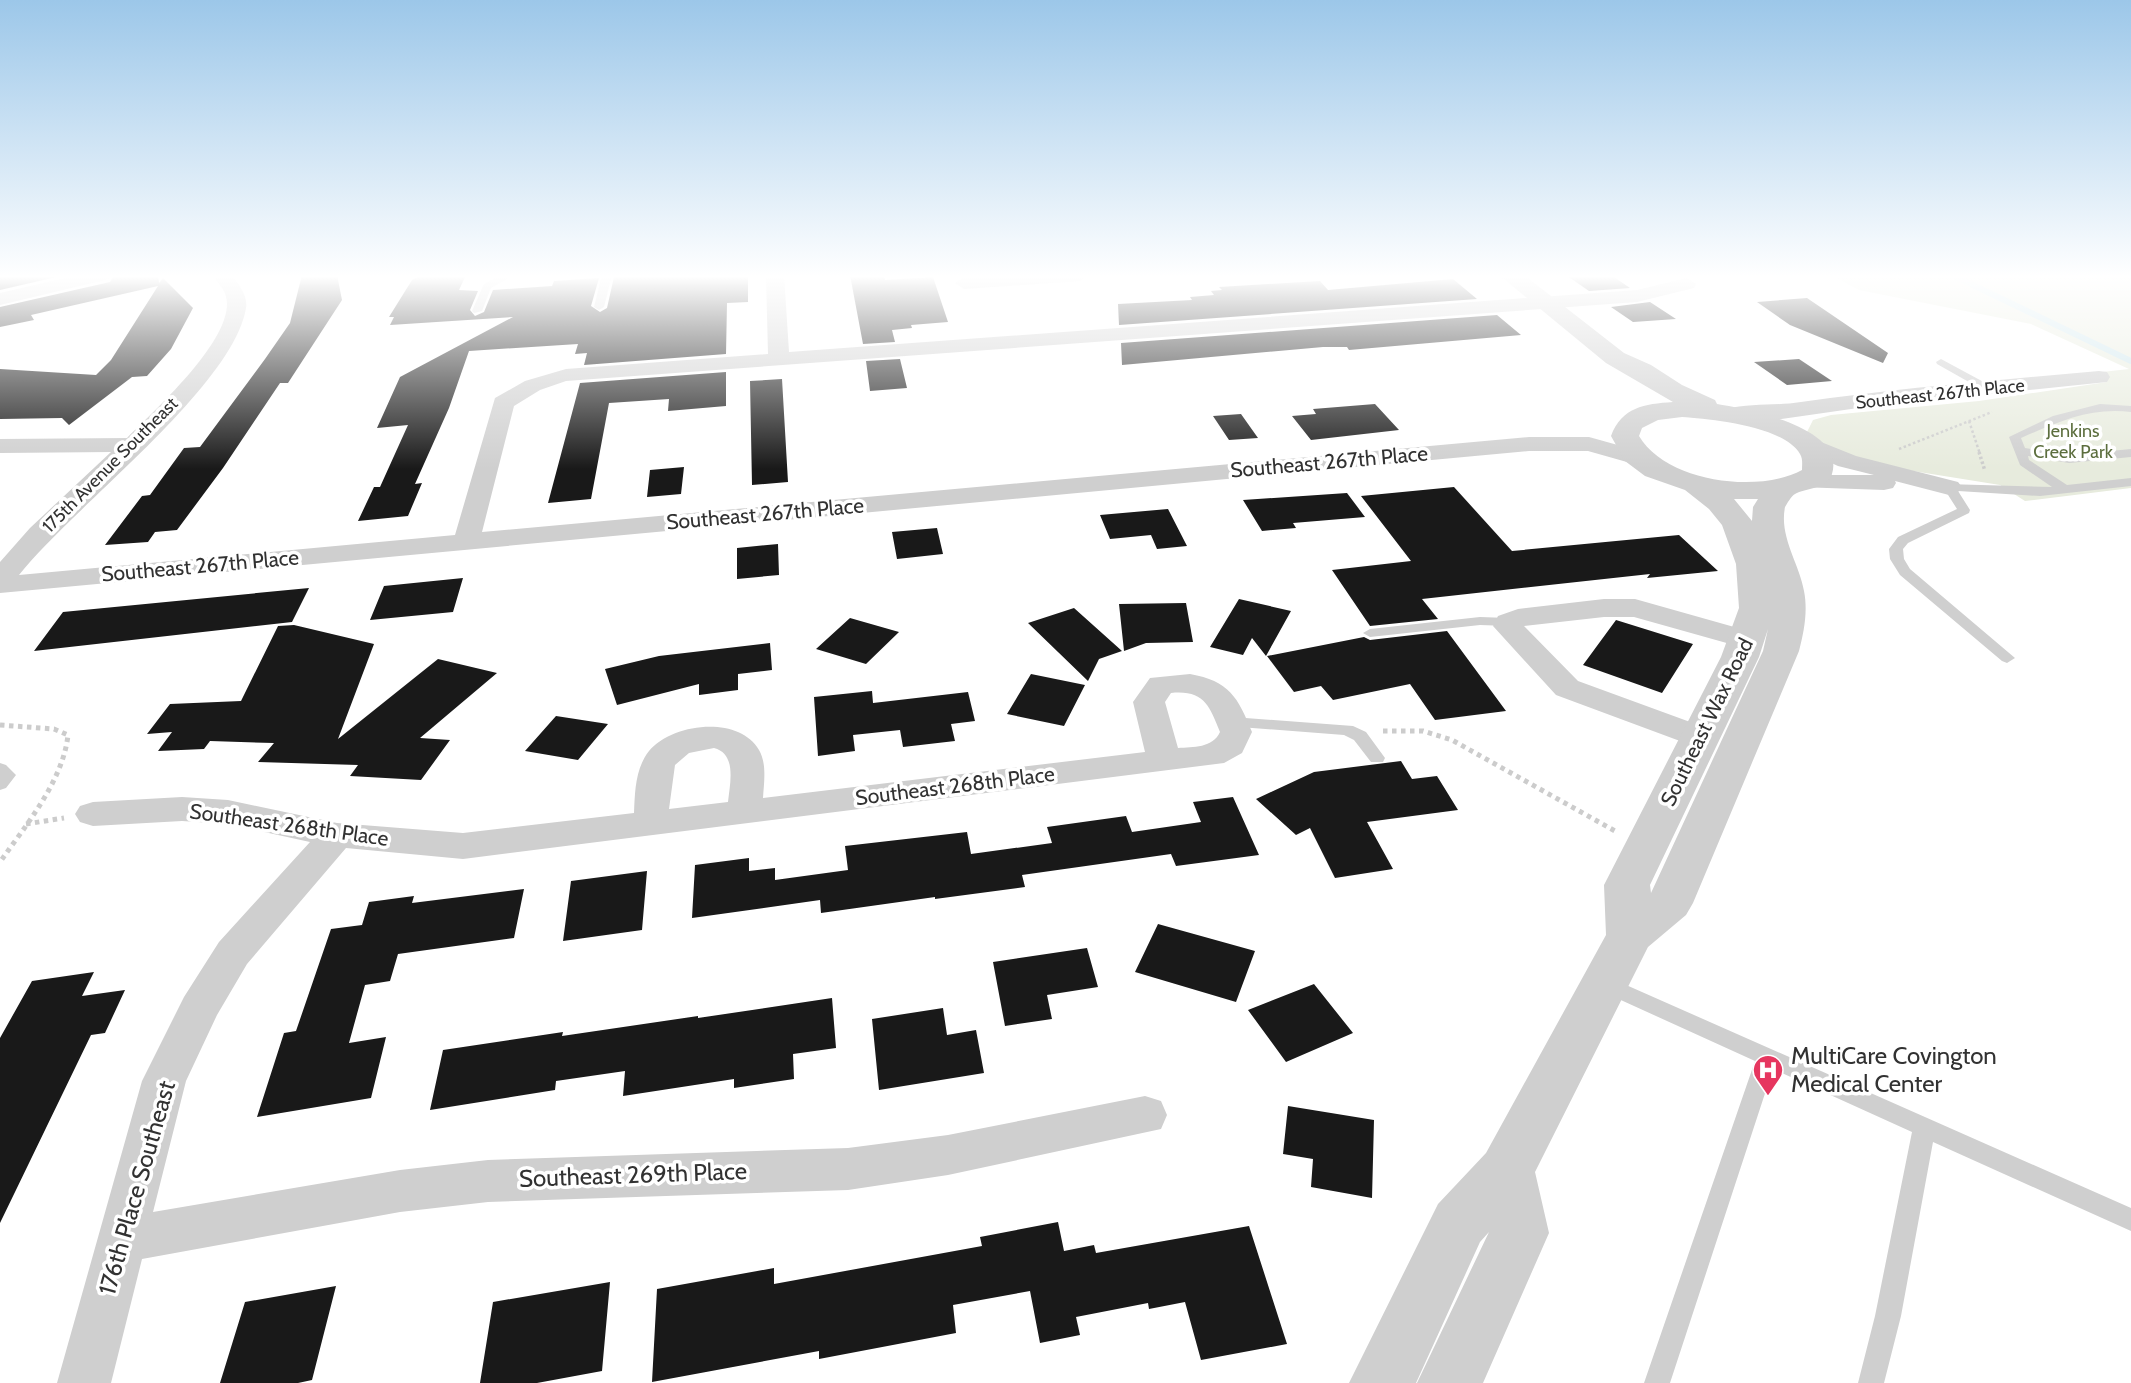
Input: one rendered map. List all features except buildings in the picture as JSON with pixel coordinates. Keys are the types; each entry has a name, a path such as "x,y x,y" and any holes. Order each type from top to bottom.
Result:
{"street":[{"name":"175th Avenue Southeast","path":"0,580 45,528 134,445 204,370 224,340"},
{"path":"778,340 779,359"},
{"path":"467,541 503,403 519,390 541,381 566,375 1046,340"},
{"path":"1592,340 1615,358 1642,371 1672,391 1868,467 1949,487"},
{"path":"1615,358 1622,371 1642,390 1646,405 1626,429 1627,443 1641,459 1664,472 1693,482 1740,491 1879,482 1949,487"},
{"name":"Southeast 267th Place","path":"1726,412 1761,414 2099,377"},
{"name":"Southeast 267th Place","path":"1799,439 1801,418 1823,407"},
{"path":"1636,420 1674,409 1726,412"},
{"name":"Southeast 267th Place","path":"1529,444 1636,420"},
{"name":"Southeast Wax Road","path":"1382,1383 1459,1223 1506,1171 1630,935 1670,902 1781,651 1788,611 1787,595 1768,527 1767,513 1770,505 1817,474 1820,464 1816,454 1799,439"},
{"name":"Southeast 267th Place","path":"0,585 1529,444 1589,444 1641,459"},
{"path":"0,446 134,445"},
{"name":"Southeast Wax Road","path":"1630,935 1627,885 1748,640 1757,597 1750,554 1740,529 1728,511 1693,482"},
{"path":"1700,737 1567,688 1508,626 1508,622 1518,618 1604,608 1635,608 1748,640"},
{"path":"1164,760 1149,702 1161,685 1184,681 1210,689 1224,702 1232,722"},
{"name":"Southeast 268th Place","path":"93,814 182,809 228,812 337,835 463,846 1212,755 1230,746 1236,732 1232,722"},
{"path":"651,823 656,771 660,759 670,749 702,738 733,742 742,750 745,760 746,811"},
{"name":"176th Place Southeast","path":"84,1383 164,1081 199,1009 233,953 337,835"},
{"name":"Southeast 269th Place","path":"121,1240 400,1191 488,1181 848,1169 948,1155 1144,1115"},
{"path":"1450,1383 1519,1233 1506,1171"}],"lane":[{"path":"1941,362 1987,388"},
{"path":"2064,489 2024,462 2015,437 2074,411 2110,407 2131,409"},
{"path":"2021,451 2069,459 2131,453"},
{"path":"1949,487 2009,492 2131,482"},
{"path":"1949,487 1964,510 1958,516 1902,540 1896,549 1897,559 1911,577 2007,658"},
{"path":"1370,633 1480,621 1508,622"},
{"path":"1232,722 1347,730 1360,736 1377,758"},
{"path":"0,769 6,775 0,785"},
{"path":"1606,984 2131,1220"},
{"path":"1657,1383 1767,1056"},
{"path":"1871,1383 1888,1316 1924,1126"}],"path":[{"path":"1868,467 1877,458 1993,411"},
{"path":"1969,421 1987,479"},
{"path":"0,725 54,729 68,735 69,746 43,797 0,862"},
{"path":"1347,730 1423,732 1438,735 1645,848"}],"green space":[{"name":"Jenkins Creek Park","path":"2065,340 2131,340 2131,488 2025,501 2000,485 1888,467 1832,451 1807,432 1813,420 1831,415 1979,401 2107,382 2093,373 2129,369"}],"waterway":[{"path":"2086,340 2131,361"}],"place":[{"name":"MultiCare Covington Medical Center","path":"1768,1097"}]}
